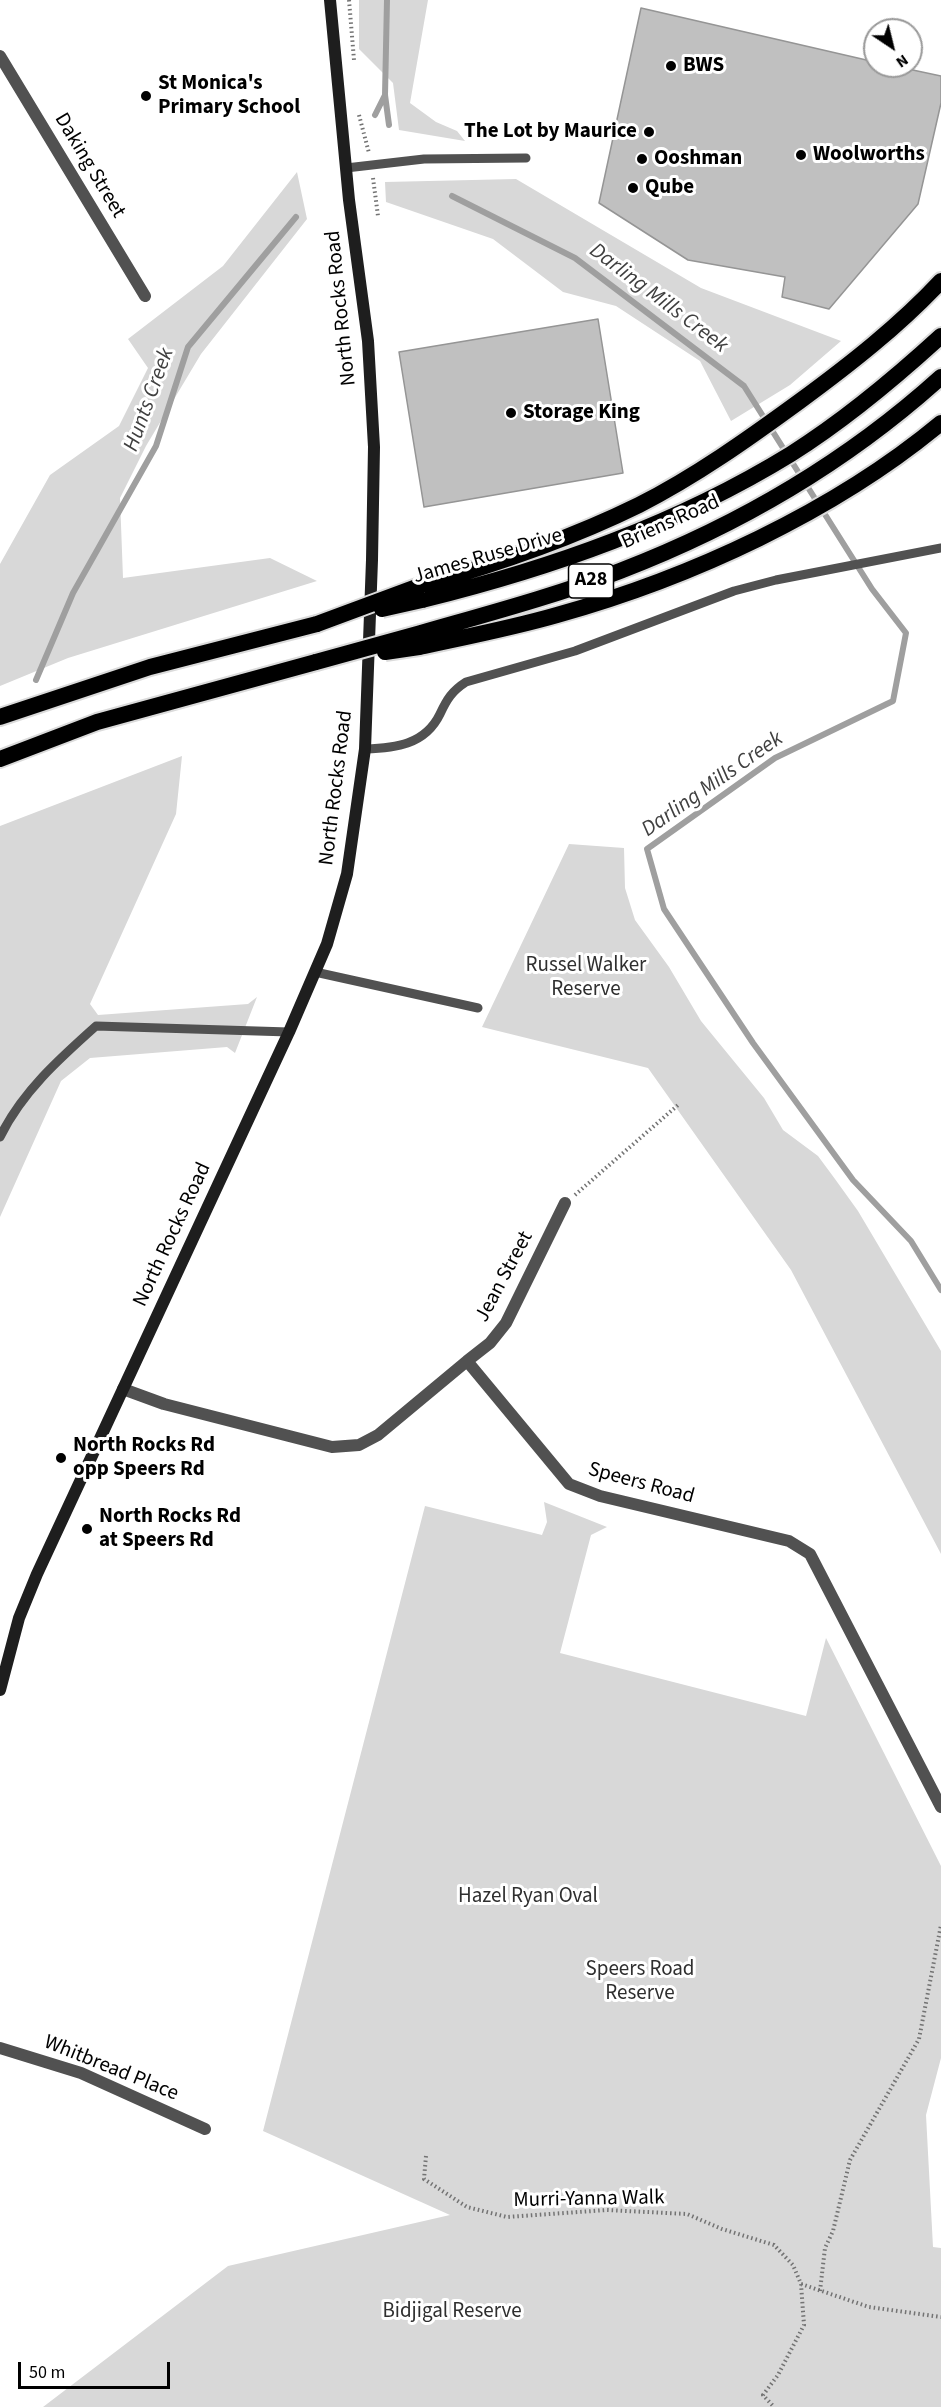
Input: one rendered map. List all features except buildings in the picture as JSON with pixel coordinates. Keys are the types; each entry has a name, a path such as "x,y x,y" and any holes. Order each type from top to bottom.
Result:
{"highway":[{"path":"422,592 586,529 670,488 721,456 821,386 899,321 941,281"},
{"name":"James Ruse Drive","path":"0,717 150,667 316,624 422,592 508,578 594,550 679,514 792,453 842,419 892,380 941,336"},
{"name":"Briens Road","path":"0,759 97,722 316,662 420,640 620,571 685,544 754,509 857,444 941,377"},
{"path":"420,640 556,616 627,593 692,568 768,532 874,472 941,423"}],"main road":[{"name":"North Rocks Road","path":"0,1690 19,1618 36,1574 289,1032 327,944 347,874 365,748 374,447 368,341 346,168 330,0"}],"street":[{"name":"Daking Street","path":"0,56 145,296"},
{"name":"Jean Street","path":"467,1361 490,1343 506,1323 566,1203"},
{"path":"123,1389 164,1404 332,1447 350,1447 378,1435 467,1361"},
{"name":"Speers Road","path":"467,1361 569,1484 600,1496 789,1541 810,1554 941,1807"},
{"name":"Whitbread Place","path":"0,2048 81,2073 205,2129"}],"lane":[{"path":"346,168 424,159 526,158"},
{"path":"365,748 395,748 411,743 439,717 454,689 466,682 575,651 734,591 893,556 941,548"},
{"path":"315,972 478,1008"},
{"path":"0,1137 11,1114 38,1081 96,1026 289,1032"}],"path":[{"path":"350,0 355,71"},
{"path":"358,113 361,131 367,136"},
{"path":"566,1203 678,1105"},
{"path":"820,2291 825,2248 833,2231 850,2160 919,2039 941,1925"},
{"name":"Murri-Yanna Walk","path":"426,2156 424,2179 467,2207 507,2217 608,2210 687,2214 722,2229 774,2245 793,2265 801,2284 804,2325 778,2375 763,2395 774,2407"},
{"path":"801,2284 869,2307 941,2317"}],"green space":[{"path":"359,0 428,0 410,103 436,122 457,131 465,141 399,130 393,83 359,49"},
{"path":"297,172 307,219 201,354 146,446 120,498 123,578 270,558 317,581 68,658 0,686 0,564 50,475 119,426 148,368 128,339 223,266"},
{"path":"516,179 701,288 841,341 790,385 731,421 700,361 616,306 563,292 493,239 386,202 385,182"},
{"path":"182,756 176,814 90,1004 98,1015 248,1004 257,997 235,1053 227,1047 90,1058 61,1081 0,1217 0,826"},
{"name":"Russel Walker Reserve","path":"569,844 624,848 625,888 635,920 669,967 701,1021 764,1098 783,1130 818,1156 858,1211 941,1351 941,1554 791,1270 648,1068 482,1027"},
{"name":"Speers Road Reserve","path":"544,1502 607,1527 591,1535 560,1653 806,1716 826,1638 941,1866 941,2058 926,2115 933,2247 941,2248 941,2407 43,2407 228,2266 450,2215 263,2131 425,1506 542,1535 547,1522"}],"waterway":[{"name":"Darling Mills Creek","path":"387,0 385,95 389,125"},
{"name":"Hunts Creek","path":"375,115 385,95"},
{"name":"Darling Mills Creek","path":"452,196 575,258 744,386 872,589 906,633 893,701 775,758 647,849 664,909 753,1043 853,1180 911,1241 941,1290"},
{"name":"Hunts Creek","path":"36,680 73,593 156,446 188,347 296,217"}],"place":[{"name":"BWS","path":"671,66"},
{"name":"St Monica's Primary School","path":"146,96"},
{"name":"The Lot by Maurice","path":"649,132"},
{"name":"Woolworths","path":"801,155"},
{"name":"Ooshman","path":"642,159"},
{"name":"Qube","path":"633,188"},
{"name":"Storage King","path":"511,413"},
{"name":"North Rocks Rd opp Speers Rd","path":"61,1458"},
{"name":"North Rocks Rd at Speers Rd","path":"87,1529"}],"park label":[{"name":"Hazel Ryan Oval","path":"528,1897"},
{"name":"Bidjigal Reserve","path":"452,2312"}]}
